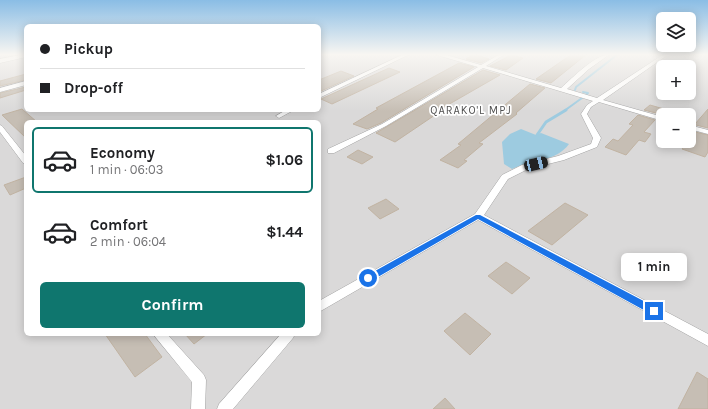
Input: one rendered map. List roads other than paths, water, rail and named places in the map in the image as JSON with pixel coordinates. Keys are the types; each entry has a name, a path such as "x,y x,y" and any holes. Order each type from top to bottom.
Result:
{"street":[{"path":"321,95 367,73"},
{"path":"331,151 384,125 470,73"},
{"path":"506,73 596,101 656,117"},
{"path":"562,90 581,73"},
{"path":"321,306 478,216 505,177 525,167 560,158 594,145 598,138 584,114 588,106 638,73"},
{"path":"0,90 24,84"},
{"path":"279,116 287,112"},
{"path":"0,127 24,158"},
{"path":"696,129 708,132"},
{"path":"478,216 708,340"},
{"path":"161,336 199,380 198,409"},
{"path":"224,409 287,336"}],"water":[{"path":"521,129 536,135 541,133 569,144 564,150 557,154 543,160 512,169 504,164 502,142 510,134"}],"waterway":[{"path":"575,90 576,87 594,73"},
{"path":"583,92 588,93 586,95"},
{"path":"564,111 582,98"},
{"path":"537,135 546,122 566,110"}],"district":[{"name":"QARAKO'L MPJ","path":"471,110"}]}
